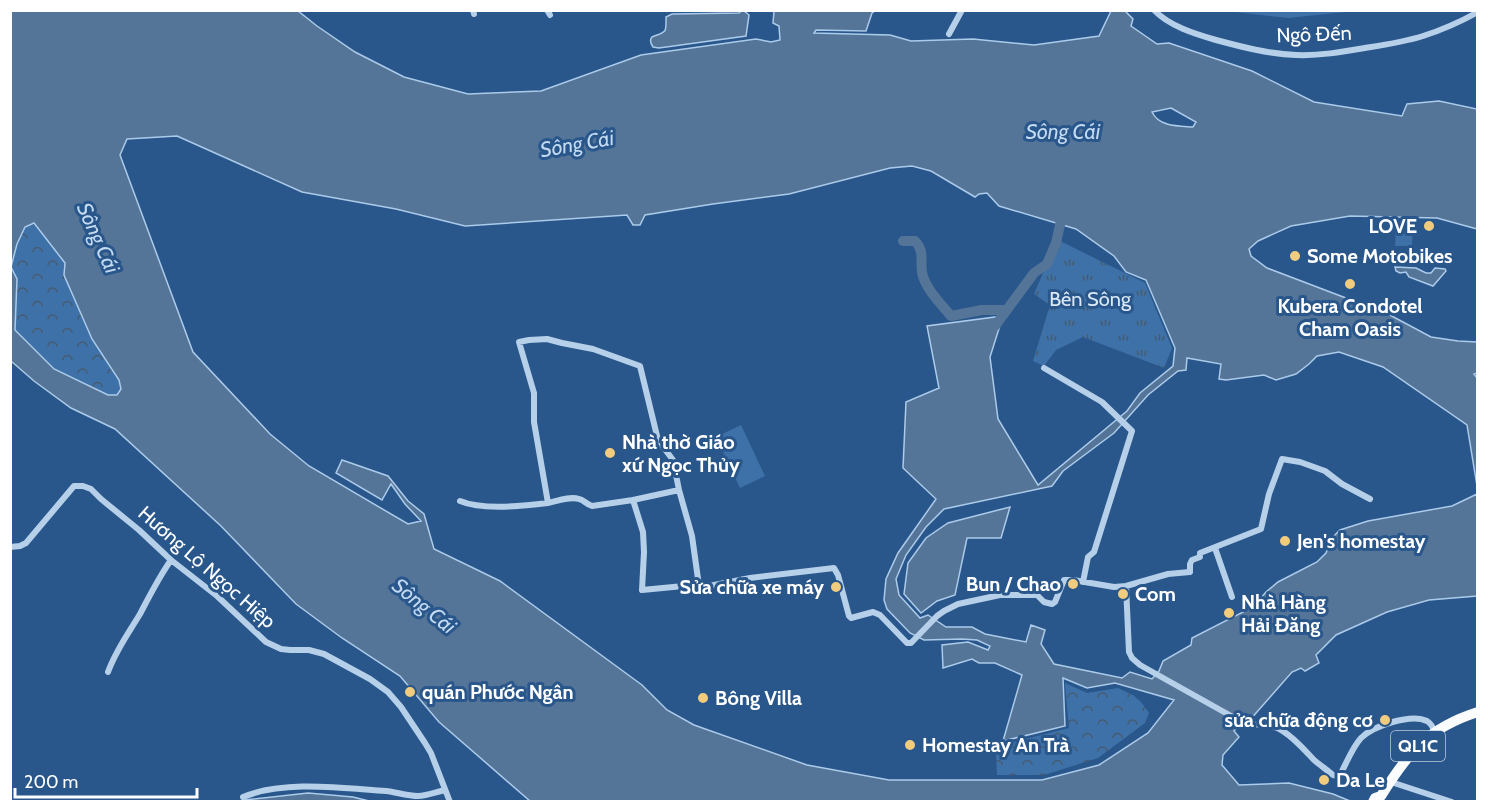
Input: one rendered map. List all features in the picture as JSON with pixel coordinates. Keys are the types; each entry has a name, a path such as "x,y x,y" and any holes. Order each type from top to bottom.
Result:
{"main road":[{"name":"QL1C","path":"1377,799 1409,755 1425,739 1452,723 1478,712"}],"street":[{"path":"949,34 962,10"},
{"name":"Ngô Đến","path":"1154,10 1161,17 1208,38 1250,49 1297,55 1347,51 1406,41 1441,30 1478,12"},
{"path":"548,503 534,422 534,393 519,342 547,339 593,349 640,366 658,440 673,460 692,536 699,586"},
{"path":"1044,368 1096,398 1132,432 1094,552 1088,557 1083,582"},
{"path":"633,500 643,532 642,590 704,587 750,578 834,568 849,616 851,618 876,613 905,642 909,643 944,611 958,604 1000,595 1037,595 1044,602 1054,603 1064,580 1114,587 1126,586 1168,574 1190,572 1192,560 1200,558 1200,553 1261,529 1269,494 1282,459 1300,462 1325,471 1342,484 1370,499"},
{"name":"Hương Lộ Ngọc Hiệp","path":"10,547 26,543 74,486 91,489 171,560 217,596 266,642 281,649 309,650 324,654 370,679 388,692 401,707 431,753 450,801"},
{"path":"460,501 486,505 525,506 575,498 592,506 679,490"},
{"path":"1215,548 1232,597"},
{"path":"108,672 121,644 171,560"},
{"path":"1126,586 1129,652 1132,658 1148,671 1249,726 1258,723 1283,731 1336,776 1340,775 1359,740 1372,729 1388,723 1418,719 1431,724 1435,732"},
{"path":"1394,783 1452,801"},
{"path":"243,797 266,789 291,787 390,792 416,796 445,790"}],"green space":[{"path":"1228,11 1355,11 1288,18"},
{"path":"34,223 65,263 64,275 92,339 119,380 121,389 117,396 108,395 54,369 15,329 17,279 11,268 17,244 25,227"},
{"path":"1396,224 1413,224 1412,246 1395,246"},
{"name":"Bên Sông","path":"1060,241 1145,283 1172,348 1164,368 1083,337 1056,350 1044,366 1033,361 1050,305 1034,294"},
{"path":"741,425 765,476 740,488 716,437"},
{"path":"1065,683 1087,693 1118,688 1133,695 1149,713 1145,723 1098,758 1044,775 997,775 996,753 1010,753 1010,743 1069,728"}],"water":[{"name":"Sông Cái","path":"10,11 298,11 355,52 404,77 468,94 541,91 641,55 756,39 771,42 780,40 779,26 773,23 774,11 875,11 872,13 866,31 816,30 814,33 890,35 911,41 973,39 1034,45 1099,36 1111,11 1125,11 1133,19 1131,26 1157,44 1169,43 1252,71 1314,102 1402,116 1407,104 1439,101 1477,109 1477,229 1437,218 1350,216 1291,226 1258,241 1249,249 1251,256 1267,268 1388,314 1431,337 1477,342 1477,373 1474,374 1478,379 1477,486 1467,425 1383,367 1339,352 1317,356 1296,374 1276,380 1264,375 1226,380 1219,379 1221,364 1187,358 1186,370 1178,371 1148,395 1114,433 1063,471 1052,486 944,509 926,527 906,555 896,579 899,595 920,618 928,615 946,627 972,627 985,634 1026,642 1031,625 1045,630 1041,644 1054,664 1122,678 1130,672 1152,679 1159,671 1163,661 1191,645 1192,638 1253,607 1278,582 1317,562 1326,553 1332,538 1340,530 1368,521 1452,506 1477,494 1477,596 1429,600 1387,612 1336,635 1316,655 1319,663 1305,671 1301,668 1292,672 1249,721 1246,719 1234,731 1239,737 1223,755 1222,765 1239,785 1289,783 1333,794 1350,801 530,801 439,722 400,676 296,604 221,526 115,429 71,408 11,361","holes":["1171,108 1196,122 1193,127 1164,123 1159,121 1152,112","177,136 302,192 396,209 465,226 627,215 633,225 640,225 645,215 789,194 890,168 912,166 931,171 975,197 987,193 999,206 1076,229 1114,256 1126,272 1146,280 1175,348 1173,366 1140,393 1127,411 1038,485 998,419 990,357 1003,316 927,326 939,388 906,402 903,468 936,499 898,553 886,579 884,600 887,609 910,633 924,640 977,640 990,646 988,650 968,642 942,645 943,668 972,659 979,663 995,663 1022,675 1003,741 1065,726 1063,678 1087,688 1115,683 1174,700 1148,733 1099,765 1042,780 889,780 807,765 694,725 667,710 642,685 500,581 434,549 424,514 408,501 388,476 342,460 336,473 382,500 391,484 421,521 408,524 309,466 270,434 193,352 120,155 127,139","34,223 65,263 64,275 92,339 119,380 121,389 117,395 108,395 54,369 15,330 17,279 11,267 17,244 25,227"]},
{"path":"744,11 749,15 746,36 659,48 653,47 651,43 652,37 665,31 666,17 672,14"},
{"path":"1395,267 1416,268 1426,273 1431,273 1435,268 1446,271 1433,286 1409,277 1406,272 1396,271"},
{"path":"1010,507 1001,538 967,538 955,595 937,601 921,613 904,594 908,563 926,538 948,523"},
{"path":"308,793 353,797 369,801 243,801 244,800"}],"waterway":[{"path":"995,326 1034,273 1047,264 1056,243 1063,211"},
{"path":"903,241 915,241 918,245 921,252 923,278 933,295 951,316 982,310 1007,310"}],"place":[{"name":"LOVE","path":"1429,226"},
{"name":"Some Motobikes","path":"1295,256"},
{"name":"Kubera Condotel Cham Oasis","path":"1350,284"},
{"name":"Nhà thờ Giáo xứ Ngọc Thủy","path":"610,453"},
{"name":"Jen's homestay","path":"1285,541"},
{"name":"Bun / Chao","path":"1073,584"},
{"name":"Sửa chữa xe máy","path":"836,587"},
{"name":"Com","path":"1123,594"},
{"name":"Nhà Hàng Hải Đăng","path":"1229,613"},
{"name":"quán Phước Ngân","path":"410,692"},
{"name":"Bông Villa","path":"703,698"},
{"name":"sửa chữa động cơ","path":"1385,720"},
{"name":"Homestay An Trà","path":"910,745"},
{"name":"Da Le","path":"1324,780"}]}
